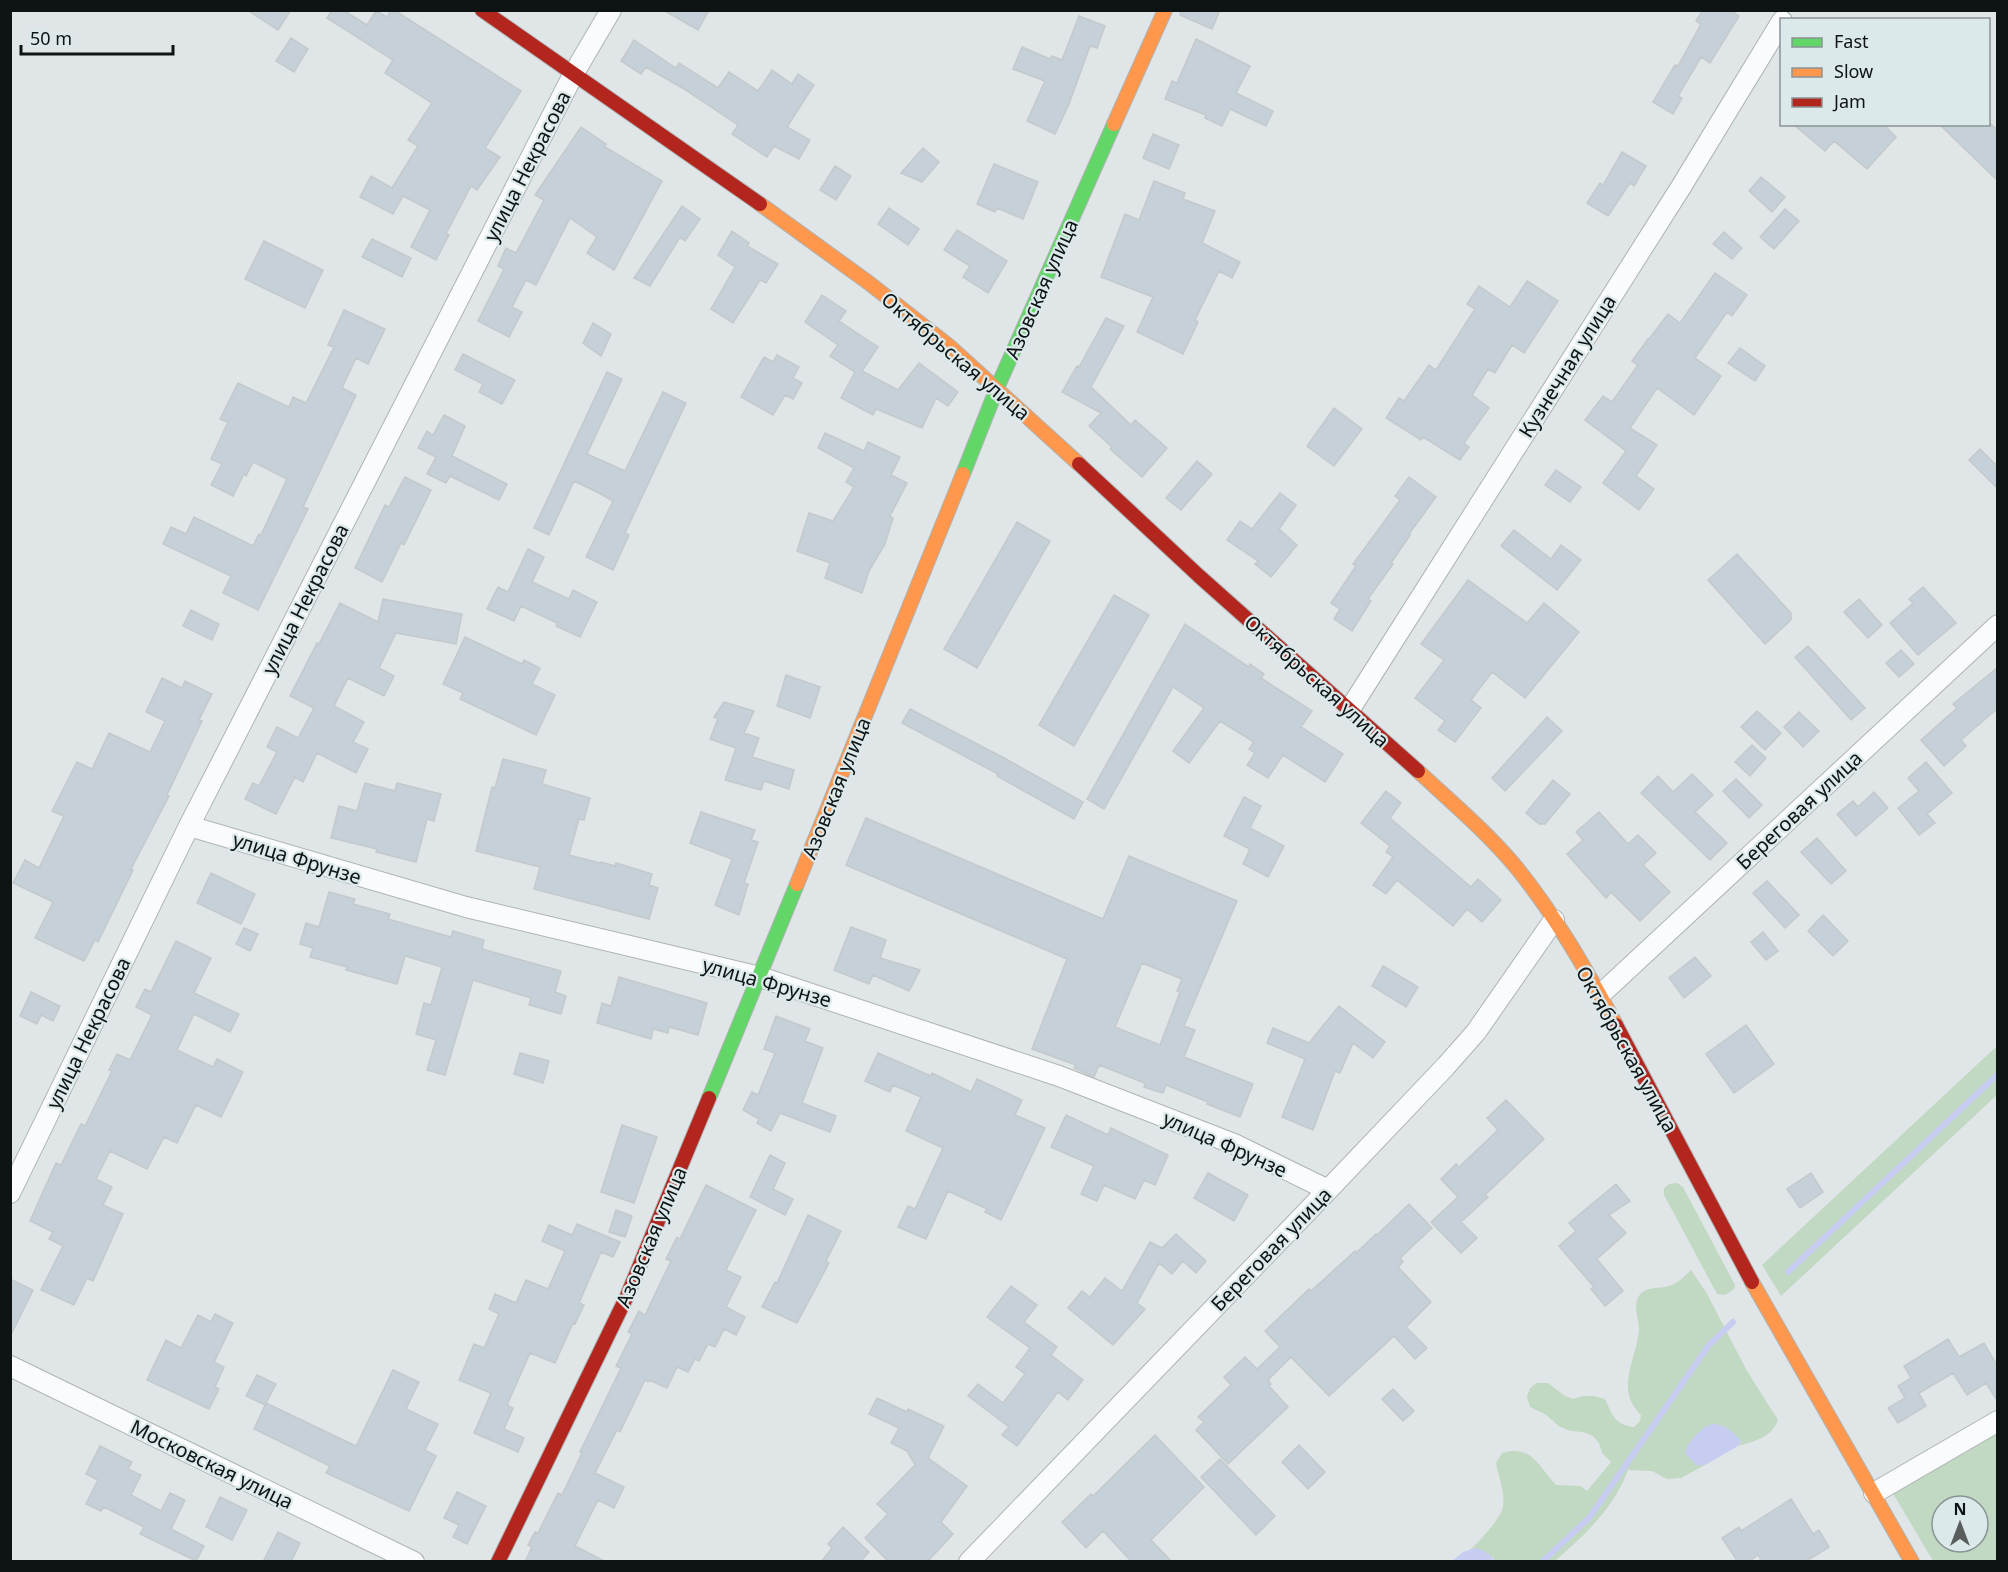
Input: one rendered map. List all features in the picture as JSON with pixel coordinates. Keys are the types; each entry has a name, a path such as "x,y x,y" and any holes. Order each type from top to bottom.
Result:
{"street":[{"name":"Октябрьская улица","path":"482,10 869,283 949,346 1199,576 1350,709 1482,830 1536,893 1600,995 1752,1282 1912,1562"},
{"name":"улица Некрасова","path":"10,1193 189,826 574,73 611,10"},
{"name":"Азовская улица","path":"498,1562 627,1296 760,977 997,388 1165,10"},
{"name":"Кузнечная улица","path":"1350,709 1681,187 1780,23"},
{"name":"Береговая улица","path":"1600,995 1998,625"},
{"name":"улица Фрунзе","path":"189,826 466,907 760,977 1059,1076 1234,1144 1328,1190"},
{"name":"Береговая улица","path":"969,1562 1328,1190 1476,1032 1554,920"},
{"name":"Московская улица","path":"10,1366 414,1562"},
{"path":"1874,1493 1998,1421"}],"green space":[{"path":"1997,1046 1997,1095 1781,1296 1762,1265"},
{"path":"1677,1183 1683,1187 1735,1285 1734,1289 1725,1295 1717,1294 1664,1195 1664,1188 1669,1184"},
{"path":"1691,1270 1706,1292 1747,1371 1778,1420 1775,1426 1762,1438 1738,1446 1741,1442 1732,1432 1721,1425 1712,1424 1696,1465 1705,1465 1681,1478 1667,1479 1652,1471 1628,1470 1607,1509 1588,1531 1555,1561 1494,1561 1493,1557 1470,1550 1483,1537 1502,1510 1503,1492 1496,1463 1502,1453 1512,1451 1528,1454 1556,1485 1581,1486 1587,1491 1611,1462 1602,1453 1599,1443 1593,1436 1560,1427 1545,1414 1530,1407 1527,1397 1530,1388 1537,1383 1548,1383 1573,1399 1594,1396 1605,1399 1612,1415 1618,1421 1634,1427 1640,1421 1641,1415 1633,1405 1628,1386 1639,1332 1637,1300 1648,1289 1672,1285"},
{"path":"1997,1429 1997,1561 1933,1561 1891,1490"}],"water":[{"path":"1712,1424 1728,1429 1741,1441 1738,1446 1705,1465 1696,1465 1685,1453 1686,1449 1696,1435"},
{"path":"1476,1548 1489,1554 1494,1561 1452,1561 1463,1552"}],"building":[{"path":"247,10 291,10 278,30"},
{"path":"332,10 343,10 367,25 376,11 387,17 391,10 394,10 521,91 485,148 500,157 477,190 471,186 446,234 449,235 436,260 411,247 430,210 403,196 393,214 360,197 371,176 392,188 418,146 408,140 432,103 385,73 393,60 327,18"},
{"path":"663,10 709,10 698,30"},
{"path":"1181,10 1220,10 1212,29 1180,15"},
{"path":"1703,10 1730,10 1739,16 1710,63 1701,57 1678,96 1682,98 1673,114 1653,102 1675,65 1678,66 1701,24 1696,21"},
{"path":"1079,16 1105,26 1097,48 1090,46 1069,104 1055,134 1027,121 1045,81 1013,69 1022,47 1050,59 1052,56 1062,60"},
{"path":"291,38 308,49 294,72 276,61"},
{"path":"1196,39 1250,66 1236,93 1273,111 1266,126 1230,109 1222,126 1205,118 1206,115 1165,99 1172,81 1177,83"},
{"path":"634,40 676,68 679,63 718,88 729,72 758,91 772,70 792,84 798,74 814,85 787,127 810,140 799,159 774,146 767,157 732,134 738,125 684,89 646,67 641,74 621,61"},
{"path":"1991,124 1998,131 1998,181 1941,126 1990,126"},
{"path":"1795,126 1885,126 1896,137 1867,169 1834,141 1825,151"},
{"path":"581,127 606,144 605,147 662,181 614,270 587,253 597,237 570,218 536,285 526,280 512,307 522,312 509,337 478,321 504,269 498,266 506,248 516,253 544,200 535,195"},
{"path":"1153,134 1179,145 1169,169 1143,158"},
{"path":"923,148 939,162 922,182 901,173"},
{"path":"1622,152 1646,166 1634,186 1630,183 1608,216 1587,203 1600,183 1603,185"},
{"path":"994,164 1038,182 1023,219 997,208 995,212 977,204"},
{"path":"835,166 851,176 836,200 820,190"},
{"path":"1761,177 1785,197 1772,212 1749,191"},
{"path":"1154,181 1185,193 1183,199 1215,211 1202,243 1240,262 1232,278 1219,271 1195,320 1198,322 1183,354 1137,332 1153,297 1101,277 1125,214 1139,220"},
{"path":"682,206 700,219 685,241 680,237 650,286 634,278"},
{"path":"889,208 919,229 908,245 878,224"},
{"path":"1785,209 1799,221 1774,249 1760,237"},
{"path":"957,230 1007,261 988,293 963,277 970,266 944,250"},
{"path":"732,231 749,243 747,246 778,264 766,283 760,280 733,323 711,309 735,267 718,255"},
{"path":"1724,232 1742,248 1732,259 1713,244"},
{"path":"372,239 411,258 402,277 362,257"},
{"path":"264,241 323,270 305,308 245,279"},
{"path":"1715,273 1747,295 1732,316 1727,312 1695,358 1721,376 1694,415 1657,388 1630,428 1657,445 1636,476 1654,489 1639,510 1603,483 1626,451 1585,420 1603,396 1612,402 1638,365 1632,361 1648,339 1668,314 1680,323"},
{"path":"1527,281 1558,301 1524,353 1512,345 1495,373 1488,369 1472,395 1489,408 1464,443 1469,447 1460,460 1423,437 1421,440 1386,418 1399,398 1404,401 1429,365 1436,370 1475,309 1467,304 1479,286 1510,307"},
{"path":"822,295 846,311 839,321 878,347 862,371 898,390 919,363 958,392 948,406 936,398 922,428 876,409 873,415 841,398 855,372 830,356 838,345 805,322"},
{"path":"344,310 385,329 368,364 356,358 342,388 356,395 303,507 308,509 258,610 223,593 231,576 163,544 171,527 186,534 194,517 253,546 259,534 261,535 287,479 253,462 233,496 211,485 222,464 211,459 228,422 220,419 238,383 289,407 293,397 306,403 334,347 328,345"},
{"path":"1106,318 1124,326 1091,387 1131,425 1135,420 1167,448 1142,477 1110,449 1112,447 1089,426 1101,413 1062,392 1077,366 1079,367"},
{"path":"593,323 611,334 601,356 583,343"},
{"path":"1740,348 1765,366 1755,381 1728,363"},
{"path":"463,354 515,380 502,404 479,392 483,384 455,370"},
{"path":"777,355 799,367 793,378 802,383 793,399 785,395 773,415 741,397 764,357 773,362"},
{"path":"607,372 622,379 587,454 625,471 663,392 686,403 625,533 629,535 613,570 586,557 613,501 599,493 574,481 549,535 534,528"},
{"path":"1334,408 1362,429 1334,466 1307,446"},
{"path":"444,415 465,426 452,456 507,484 499,500 450,476 446,483 427,474 436,457 418,448 427,431 433,435"},
{"path":"825,433 864,451 868,442 900,457 891,475 907,483 890,516 893,518 885,544 869,571 862,593 825,578 830,563 797,551 809,513 833,521 854,487 846,482 854,468 818,448"},
{"path":"1980,449 1998,467 1998,489 1969,460"},
{"path":"1197,461 1212,474 1181,510 1166,498"},
{"path":"1556,470 1581,487 1570,502 1545,485"},
{"path":"405,477 431,490 404,545 401,543 382,582 355,568 385,505 389,507"},
{"path":"1409,477 1436,497 1409,534 1391,563 1393,564 1368,599 1371,601 1352,631 1334,619 1340,609 1331,603 1356,566 1353,564 1400,500 1395,496"},
{"path":"1280,493 1296,505 1279,529 1297,545 1271,577 1255,564 1258,561 1227,540 1240,521 1252,529"},
{"path":"1017,522 1050,541 977,668 944,649"},
{"path":"1514,530 1551,559 1561,545 1581,560 1557,590 1501,546"},
{"path":"528,549 544,557 532,582 569,599 573,590 597,602 580,637 521,606 514,621 487,609 498,587 508,592"},
{"path":"1737,554 1791,613 1791,620 1765,644 1708,580"},
{"path":"1468,580 1527,623 1544,603 1579,632 1525,698 1492,672 1471,700 1481,708 1455,742 1438,730 1445,721 1415,698 1444,660 1421,644"},
{"path":"1923,587 1956,623 1918,655 1890,623 1913,603 1909,599"},
{"path":"1114,595 1149,615 1074,746 1039,725"},
{"path":"383,599 462,614 456,644 396,633 379,668 394,676 384,696 348,678 334,706 364,722 353,742 368,749 356,773 317,753 303,782 295,777 276,814 245,799 253,783 259,786 277,752 267,747 277,727 298,738 314,708 290,696 340,603 378,622"},
{"path":"1859,599 1882,625 1868,638 1844,612"},
{"path":"191,610 219,624 212,640 183,626"},
{"path":"1185,624 1249,667 1250,664 1264,674 1261,678 1312,711 1301,727 1343,754 1325,782 1283,755 1268,778 1247,765 1255,753 1249,749 1254,742 1220,721 1189,763 1173,751 1204,708 1173,687 1104,809 1087,799"},
{"path":"465,637 522,664 524,660 540,668 532,684 555,695 536,735 460,699 463,693 443,684"},
{"path":"1808,646 1865,708 1851,720 1795,657"},
{"path":"1901,650 1914,664 1899,677 1886,663"},
{"path":"1998,667 1998,708 1961,740 1966,746 1944,766 1921,740 1957,708 1953,704"},
{"path":"786,675 820,687 810,718 777,706"},
{"path":"162,678 182,688 185,681 212,694 199,720 202,721 167,795 169,796 131,869 133,870 98,942 95,940 84,961 35,938 53,902 13,883 25,860 39,868 64,816 52,811 77,762 92,769 109,733 150,752 165,721 146,712"},
{"path":"724,702 754,711 744,733 759,738 752,757 794,770 789,789 764,781 761,790 725,780 736,748 710,739 718,719 714,717"},
{"path":"910,709 1083,802 1074,819 997,776 998,774 902,723"},
{"path":"1757,711 1781,733 1765,750 1741,727"},
{"path":"1799,712 1819,731 1803,747 1784,727"},
{"path":"1547,717 1562,731 1505,791 1492,778"},
{"path":"1752,745 1766,758 1750,776 1735,762"},
{"path":"503,759 546,770 542,784 590,798 584,820 579,819 569,855 615,866 616,863 652,874 649,885 658,888 649,919 534,889 540,867 476,851 492,787 495,788"},
{"path":"1926,762 1952,793 1927,814 1935,823 1919,835 1898,808 1919,791 1908,778"},
{"path":"1692,774 1713,795 1695,812 1727,843 1710,860 1641,793 1658,776 1673,792"},
{"path":"1736,779 1762,805 1749,818 1723,791"},
{"path":"1553,780 1570,794 1545,824 1539,824 1526,813"},
{"path":"365,783 395,791 397,783 441,794 434,821 427,819 416,862 376,852 377,849 331,838 339,806 357,811"},
{"path":"1386,791 1401,803 1390,818 1471,887 1478,879 1501,900 1482,922 1467,909 1453,926 1397,880 1386,894 1373,885 1393,857 1386,852 1390,846 1361,823"},
{"path":"1874,792 1888,808 1856,836 1837,814 1853,801 1858,807"},
{"path":"1244,797 1261,806 1250,828 1284,846 1268,877 1243,864 1250,849 1224,836"},
{"path":"701,812 755,830 751,840 758,842 744,883 748,884 739,915 715,905 732,859 690,843"},
{"path":"1599,812 1628,844 1638,835 1656,853 1643,865 1670,892 1640,921 1611,892 1606,898 1567,854 1583,840 1576,832"},
{"path":"866,818 1103,919 1129,856 1237,901 1184,1026 1195,1030 1184,1057 1253,1084 1240,1117 1166,1085 1163,1093 1144,1087 1145,1083 1099,1065 1094,1077 1074,1068 1076,1065 1032,1049 1067,959 846,865","holes":["1142,963 1182,979 1177,991 1180,992 1160,1045 1115,1027"]},
{"path":"1817,838 1846,871 1831,884 1801,852"},
{"path":"211,873 255,894 241,924 197,903"},
{"path":"1767,881 1799,915 1785,928 1753,893"},
{"path":"329,892 355,899 353,904 390,914 388,919 451,937 453,931 484,940 482,949 561,971 555,992 566,996 561,1014 529,1005 531,998 473,980 445,1075 427,1070 436,1040 416,1034 424,1003 431,1005 442,967 405,956 397,984 310,957 313,948 300,944 306,923 319,927"},
{"path":"1823,915 1848,941 1833,956 1808,931"},
{"path":"851,927 886,940 880,958 920,970 909,991 873,975 869,984 834,970"},
{"path":"244,928 258,934 250,951 236,944"},
{"path":"1763,932 1778,951 1766,960 1751,942"},
{"path":"176,941 211,958 194,993 239,1014 230,1032 194,1014 177,1050 213,1067 217,1059 243,1072 221,1117 196,1105 177,1143 164,1137 147,1169 110,1151 96,1179 112,1187 103,1205 123,1214 93,1281 87,1278 74,1305 41,1290 63,1246 49,1239 53,1232 30,1221 56,1163 61,1165 81,1124 85,1126 112,1071 109,1070 117,1054 130,1060 152,1015 136,1007 145,989 151,992"},
{"path":"1695,957 1711,976 1684,998 1669,978"},
{"path":"1383,966 1418,987 1406,1007 1372,986"},
{"path":"619,977 707,1003 698,1035 669,1027 668,1033 653,1029 651,1039 597,1023 602,1003 611,1006"},
{"path":"31,992 60,1006 53,1021 41,1015 37,1024 20,1016"},
{"path":"1339,1006 1385,1042 1373,1058 1353,1043 1340,1073 1335,1071 1313,1130 1282,1117 1305,1059 1267,1043 1273,1028 1309,1043"},
{"path":"776,1016 810,1029 805,1041 823,1048 802,1103 836,1116 830,1132 780,1113 771,1131 757,1123 759,1119 743,1110 752,1092 758,1095 775,1053 764,1049"},
{"path":"1746,1025 1774,1064 1734,1093 1706,1054"},
{"path":"520,1053 549,1061 543,1083 514,1074"},
{"path":"878,1053 931,1076 932,1073 971,1092 977,1079 1022,1100 1015,1115 1045,1128 1001,1220 985,1212 987,1209 948,1191 926,1239 898,1227 908,1206 915,1209 943,1148 906,1131 921,1097 893,1085 890,1092 865,1081"},
{"path":"1506,1100 1544,1139 1485,1195 1488,1197 1461,1222 1477,1238 1461,1253 1431,1222 1458,1197 1441,1179 1456,1164 1459,1167 1498,1130 1487,1118"},
{"path":"1066,1115 1108,1135 1111,1128 1168,1155 1155,1185 1144,1180 1135,1199 1104,1185 1097,1201 1081,1194 1094,1166 1051,1147"},
{"path":"622,1125 657,1137 634,1203 601,1192"},
{"path":"770,1155 785,1163 773,1189 793,1199 785,1215 750,1197"},
{"path":"1208,1173 1248,1195 1234,1221 1194,1198"},
{"path":"1811,1173 1823,1192 1800,1208 1787,1189"},
{"path":"1616,1184 1630,1201 1609,1215 1626,1233 1597,1259 1623,1291 1605,1306 1591,1289 1594,1287 1559,1246 1576,1231 1569,1223"},
{"path":"706,1185 756,1210 726,1270 741,1277 726,1307 745,1317 736,1335 724,1329 715,1347 708,1344 699,1361 695,1359 688,1372 677,1367 667,1388 645,1380 620,1432 617,1430 595,1473 624,1487 614,1508 598,1500 575,1546 606,1562 525,1562 532,1547 528,1545 535,1532 538,1533 558,1493 562,1495 621,1368 616,1366 632,1334 628,1332 639,1311 645,1315 671,1261 666,1259 677,1237 680,1239"},
{"path":"1409,1204 1432,1228 1400,1258 1403,1262 1398,1267 1431,1302 1406,1327 1427,1348 1415,1359 1394,1336 1329,1396 1291,1357 1268,1380 1271,1384 1269,1386 1288,1407 1228,1464 1196,1430 1204,1422 1198,1417 1231,1385 1224,1377 1245,1357 1257,1369 1280,1347 1265,1331 1309,1289 1311,1291 1355,1251 1356,1253"},
{"path":"616,1210 632,1216 625,1237 609,1232"},
{"path":"808,1215 841,1231 826,1261 829,1263 797,1323 762,1307 775,1282 777,1283"},
{"path":"577,1224 620,1242 613,1257 601,1252 579,1303 584,1305 555,1363 530,1353 507,1405 513,1408 504,1429 524,1438 518,1452 474,1433 491,1393 459,1380 474,1344 484,1348 499,1314 489,1309 495,1294 516,1303 526,1280 548,1289 565,1251 542,1241 549,1225 572,1235"},
{"path":"1176,1234 1206,1261 1196,1273 1183,1261 1172,1274 1159,1263 1137,1303 1145,1309 1113,1345 1068,1308 1082,1291 1090,1297 1105,1278 1122,1291 1150,1242 1162,1248"},
{"path":"10,1279 33,1290 10,1337"},
{"path":"1011,1286 1037,1305 1024,1322 1057,1347 1051,1355 1083,1380 1068,1400 1058,1392 1017,1446 1002,1435 1009,1427 968,1396 978,1384 1003,1403 1025,1374 1016,1367 1030,1348 987,1317"},
{"path":"215,1314 233,1323 214,1362 224,1367 215,1387 219,1389 209,1409 147,1380 166,1340 181,1348 198,1315 211,1322"},
{"path":"1948,1339 1959,1357 1984,1343 1998,1367 1998,1402 1986,1383 1967,1395 1953,1373 1919,1393 1926,1406 1898,1423 1888,1408 1905,1398 1898,1386 1911,1378 1904,1366"},
{"path":"393,1370 419,1382 406,1409 438,1424 425,1450 436,1456 409,1511 326,1473 330,1466 254,1429 266,1403 356,1446"},
{"path":"257,1375 276,1384 265,1405 246,1396"},
{"path":"1393,1389 1414,1411 1403,1421 1382,1399"},
{"path":"877,1398 907,1412 908,1409 944,1426 928,1458 967,1486 941,1522 953,1534 927,1562 889,1562 865,1538 888,1514 877,1504 915,1465 907,1451 891,1443 899,1428 869,1414"},
{"path":"1155,1435 1204,1487 1151,1540 1172,1562 1132,1562 1103,1531 1086,1548 1062,1522 1091,1494 1093,1496"},
{"path":"1299,1445 1325,1472 1308,1489 1282,1462"},
{"path":"100,1446 132,1462 128,1469 141,1475 131,1495 161,1511 170,1493 185,1500 171,1529 204,1546 196,1561 140,1534 144,1527 104,1507 101,1511 86,1504 98,1480 86,1474"},
{"path":"1220,1459 1275,1516 1256,1535 1201,1477"},
{"path":"457,1492 486,1506 467,1544 453,1537 459,1525 444,1518"},
{"path":"220,1497 247,1510 232,1540 206,1527"},
{"path":"1791,1499 1813,1534 1819,1530 1829,1547 1805,1562 1762,1562 1758,1555 1748,1562 1738,1562 1722,1538 1739,1527 1741,1531"},
{"path":"843,1527 869,1552 860,1562 821,1562 832,1548 828,1544"},
{"path":"278,1532 300,1543 291,1562 263,1562"}],"waterway":[{"path":"1788,1272 1998,1074"},
{"path":"1542,1562 1589,1518 1709,1345 1733,1322"}],"traffic: fast":[{"path":"963,474 997,388 1114,124"},
{"path":"709,1098 797,884"}],"traffic: slow":[{"path":"1114,124 1165,10"},
{"path":"760,204 869,283 949,346 1079,464"},
{"path":"797,884 963,474"},
{"path":"1418,771 1481,829 1516,867 1570,944 1616,1025"},
{"path":"1752,1282 1912,1562"}],"traffic: jam":[{"path":"482,10 760,204"},
{"path":"1079,464 1199,576 1418,771"},
{"path":"1616,1025 1752,1282"},
{"path":"498,1562 627,1296 709,1098"}]}
